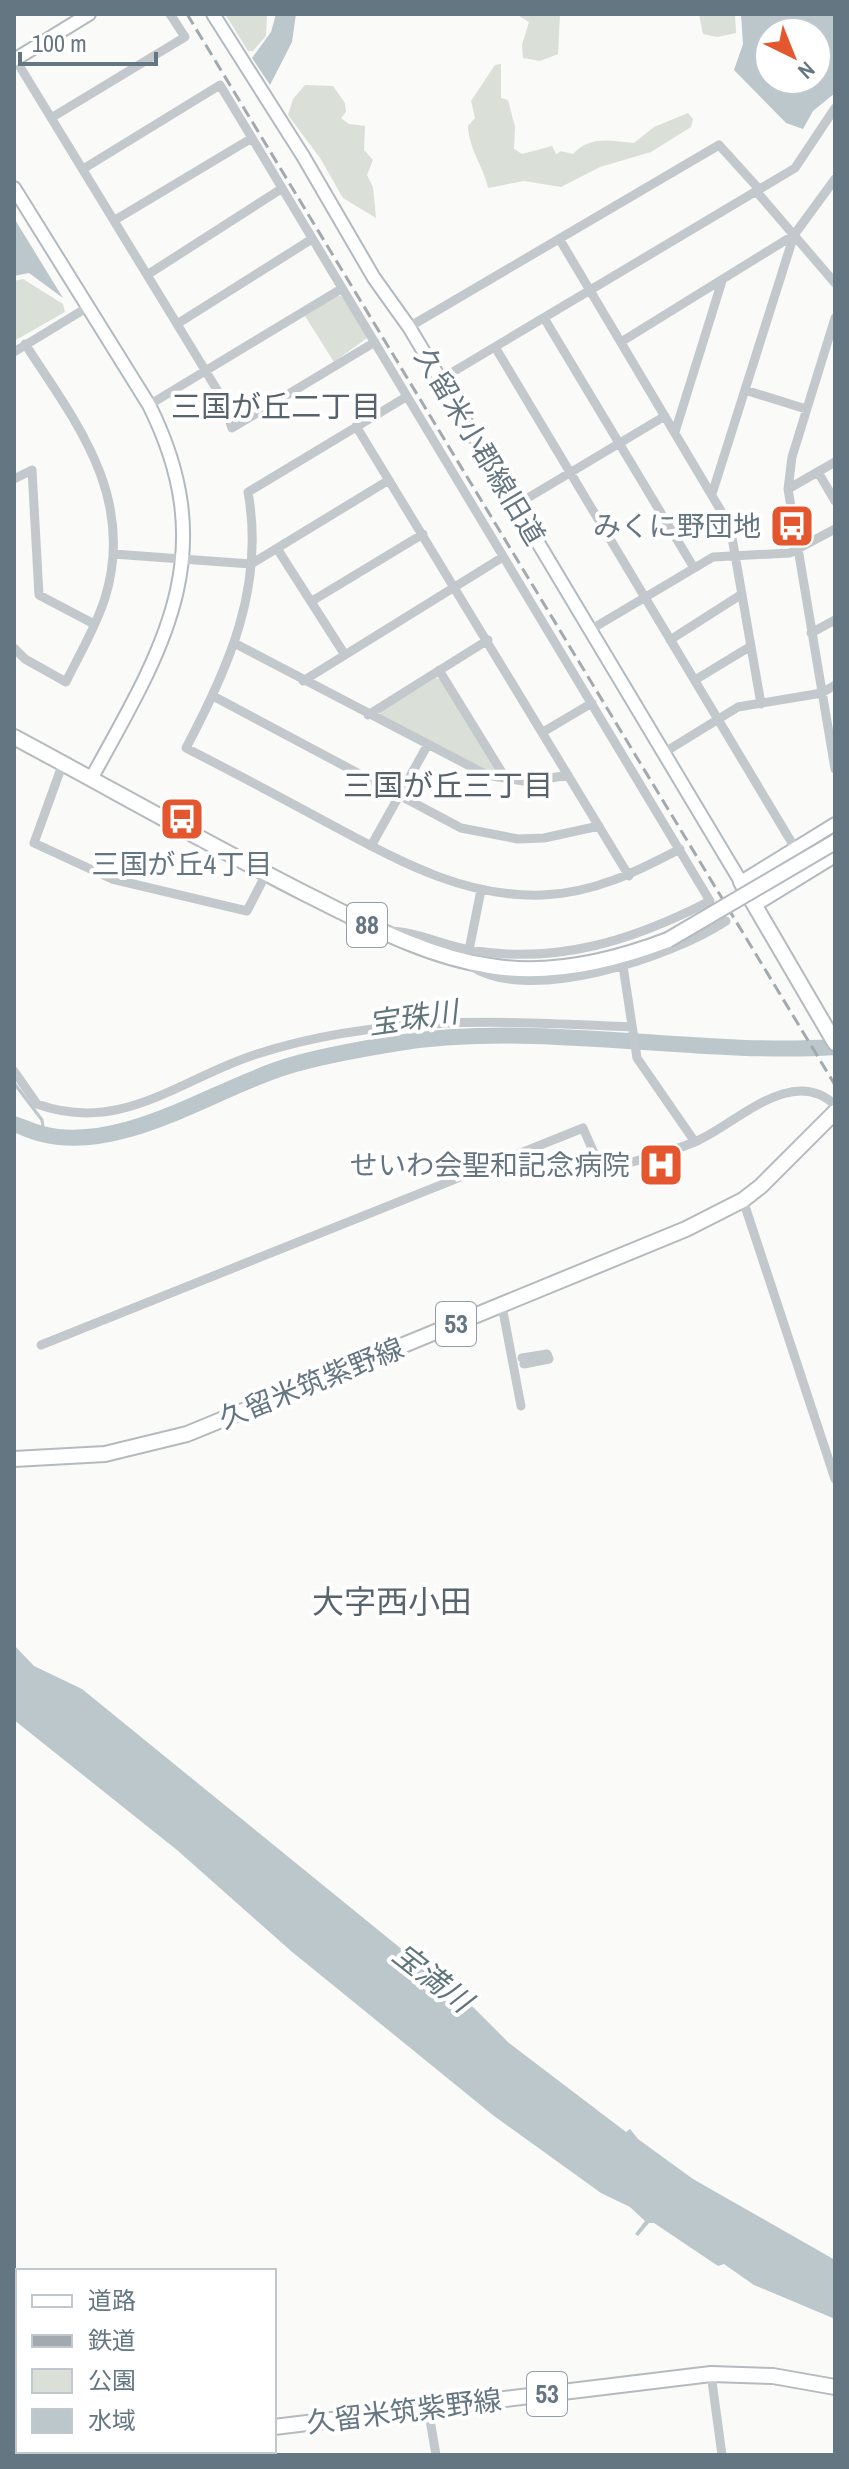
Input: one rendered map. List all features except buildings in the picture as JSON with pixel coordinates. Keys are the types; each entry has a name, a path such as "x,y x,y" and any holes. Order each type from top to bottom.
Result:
{"main road":[{"name":"88","path":"14,737 266,874 379,931 465,955 489,966 555,967 613,958 668,940 835,842"},
{"path":"741,882 833,1040"},
{"name":"久留米筑紫野線","path":"14,1459 105,1454 187,1434 686,1229 743,1200 835,1112"},
{"name":"久留米筑紫野線","path":"276,2427 711,2374 773,2376 820,2383 835,2389"}],"street":[{"path":"89,14 14,59 208,372 232,428 375,342"},
{"path":"51,118 185,37 170,14"},
{"name":"久留米小郡線旧道","path":"213,14 303,156 374,278 441,379 741,882"},
{"path":"83,169 220,85 710,901 634,937 567,952 465,955"},
{"path":"441,379 802,162 835,108"},
{"path":"116,223 253,139"},
{"path":"409,327 719,145 835,283"},
{"path":"712,494 794,235 835,179"},
{"path":"14,188 149,405 167,443 181,501 182,561 174,612 160,651 92,777"},
{"path":"147,275 281,189"},
{"path":"621,342 794,235"},
{"path":"177,324 312,239"},
{"path":"560,240 730,526 761,704"},
{"path":"675,432 722,281"},
{"path":"149,405 341,289"},
{"path":"14,352 88,307"},
{"path":"544,318 694,568"},
{"path":"835,318 792,457 788,489 835,769"},
{"path":"14,648 25,659 66,682 105,598 113,554 111,509 90,443 25,344"},
{"path":"495,347 795,848"},
{"path":"745,390 806,409"},
{"path":"406,397 248,492 252,515 251,564 236,644 186,748 423,872 481,890 544,895 629,876 680,849"},
{"path":"516,505 665,416"},
{"path":"356,426 629,876"},
{"path":"788,489 835,462"},
{"path":"14,479 32,470 39,595 94,624"},
{"path":"818,472 835,501"},
{"path":"113,554 251,564 389,480"},
{"path":"590,630 713,557 797,551 835,529"},
{"path":"312,601 423,534"},
{"path":"278,550 345,655"},
{"path":"303,681 503,557"},
{"path":"670,640 742,594"},
{"path":"811,633 835,620"},
{"path":"368,715 488,640"},
{"path":"236,644 487,775 545,781 568,775"},
{"path":"695,680 751,646"},
{"path":"439,670 506,779"},
{"path":"665,752 738,707 822,693 835,685"},
{"path":"213,696 461,828 518,839 544,838 599,826"},
{"path":"543,732 592,703"},
{"path":"371,846 427,746"},
{"path":"63,763 34,843 112,879 247,911 266,874"},
{"path":"741,882 835,824"},
{"path":"755,905 835,856"},
{"path":"465,955 481,890"},
{"path":"465,955 485,976 557,978 623,966 662,954 704,936 726,921"},
{"path":"623,966 636,1053 695,1142"},
{"path":"14,1071 37,1104 95,1114 126,1110 257,1054 392,1025 515,1020 633,1030"},
{"path":"41,1345 583,1128 602,1171 695,1142 778,1095 810,1093 827,1097 835,1105"},
{"path":"743,1200 835,1479"},
{"path":"502,1306 518,1362 521,1406"},
{"path":"711,2374 722,2455"},
{"path":"428,2408 436,2455"}],"green space":[{"path":"225,14 267,14 266,36 253,51 248,51"},
{"path":"516,14 560,14 558,54 540,61 523,58 522,45 529,22"},
{"path":"699,14 735,14 736,33 717,37 703,34"},
{"path":"501,64 501,98 508,100 515,127 514,149 522,154 552,146 556,154 561,151 573,154 587,144 602,141 634,143 654,127 688,113 693,119 691,127 651,152 600,167 561,187 524,181 488,188 468,126 475,118 471,101 495,65"},
{"path":"305,85 333,86 345,103 346,112 341,118 349,124 365,126 364,150 373,160 367,175 373,187 376,218 343,198 320,158 288,115 293,99"},
{"path":"23,279 63,304 65,312 14,341 14,281"},
{"path":"337,295 343,297 367,338 334,362 305,316"},
{"path":"436,678 441,679 496,769 492,773 380,717 380,712"}],"water":[{"path":"276,14 296,14 292,42 270,85 252,58 271,32"},
{"path":"741,14 835,14 833,95 833,16 753,16 753,89 734,70 743,44"},
{"path":"760,96 831,96 813,111 803,129 786,123"},
{"path":"14,218 63,298 29,273 14,276"},
{"name":"宝満川","path":"14,1645 34,1666 82,1689 474,2008 509,2043 626,2132 630,2129 638,2139 693,2179 835,2260 835,2319 754,2285 724,2264 718,2266 654,2223 649,2223 638,2236 635,2234 645,2221 630,2207 601,2193 494,2116 291,1951 177,1850 14,1720"}],"waterway":[{"name":"宝珠川","path":"14,1124 42,1134 72,1138 103,1135 166,1117 257,1077 298,1063 384,1045 452,1037 561,1037 780,1049 835,1047"},
{"path":"14,1083 42,1120 44,1135"}],"railway":[{"path":"187,14 835,1085"}],"place":[{"name":"みくに野団地","path":"792,526"},
{"name":"三国が丘4丁目","path":"182,819"},
{"name":"せいわ会聖和記念病院","path":"661,1165"}],"district":[{"name":"三国が丘二丁目","path":"276,407"},
{"name":"三国が丘三丁目","path":"448,786"},
{"name":"大字西小田","path":"392,1602"}]}
